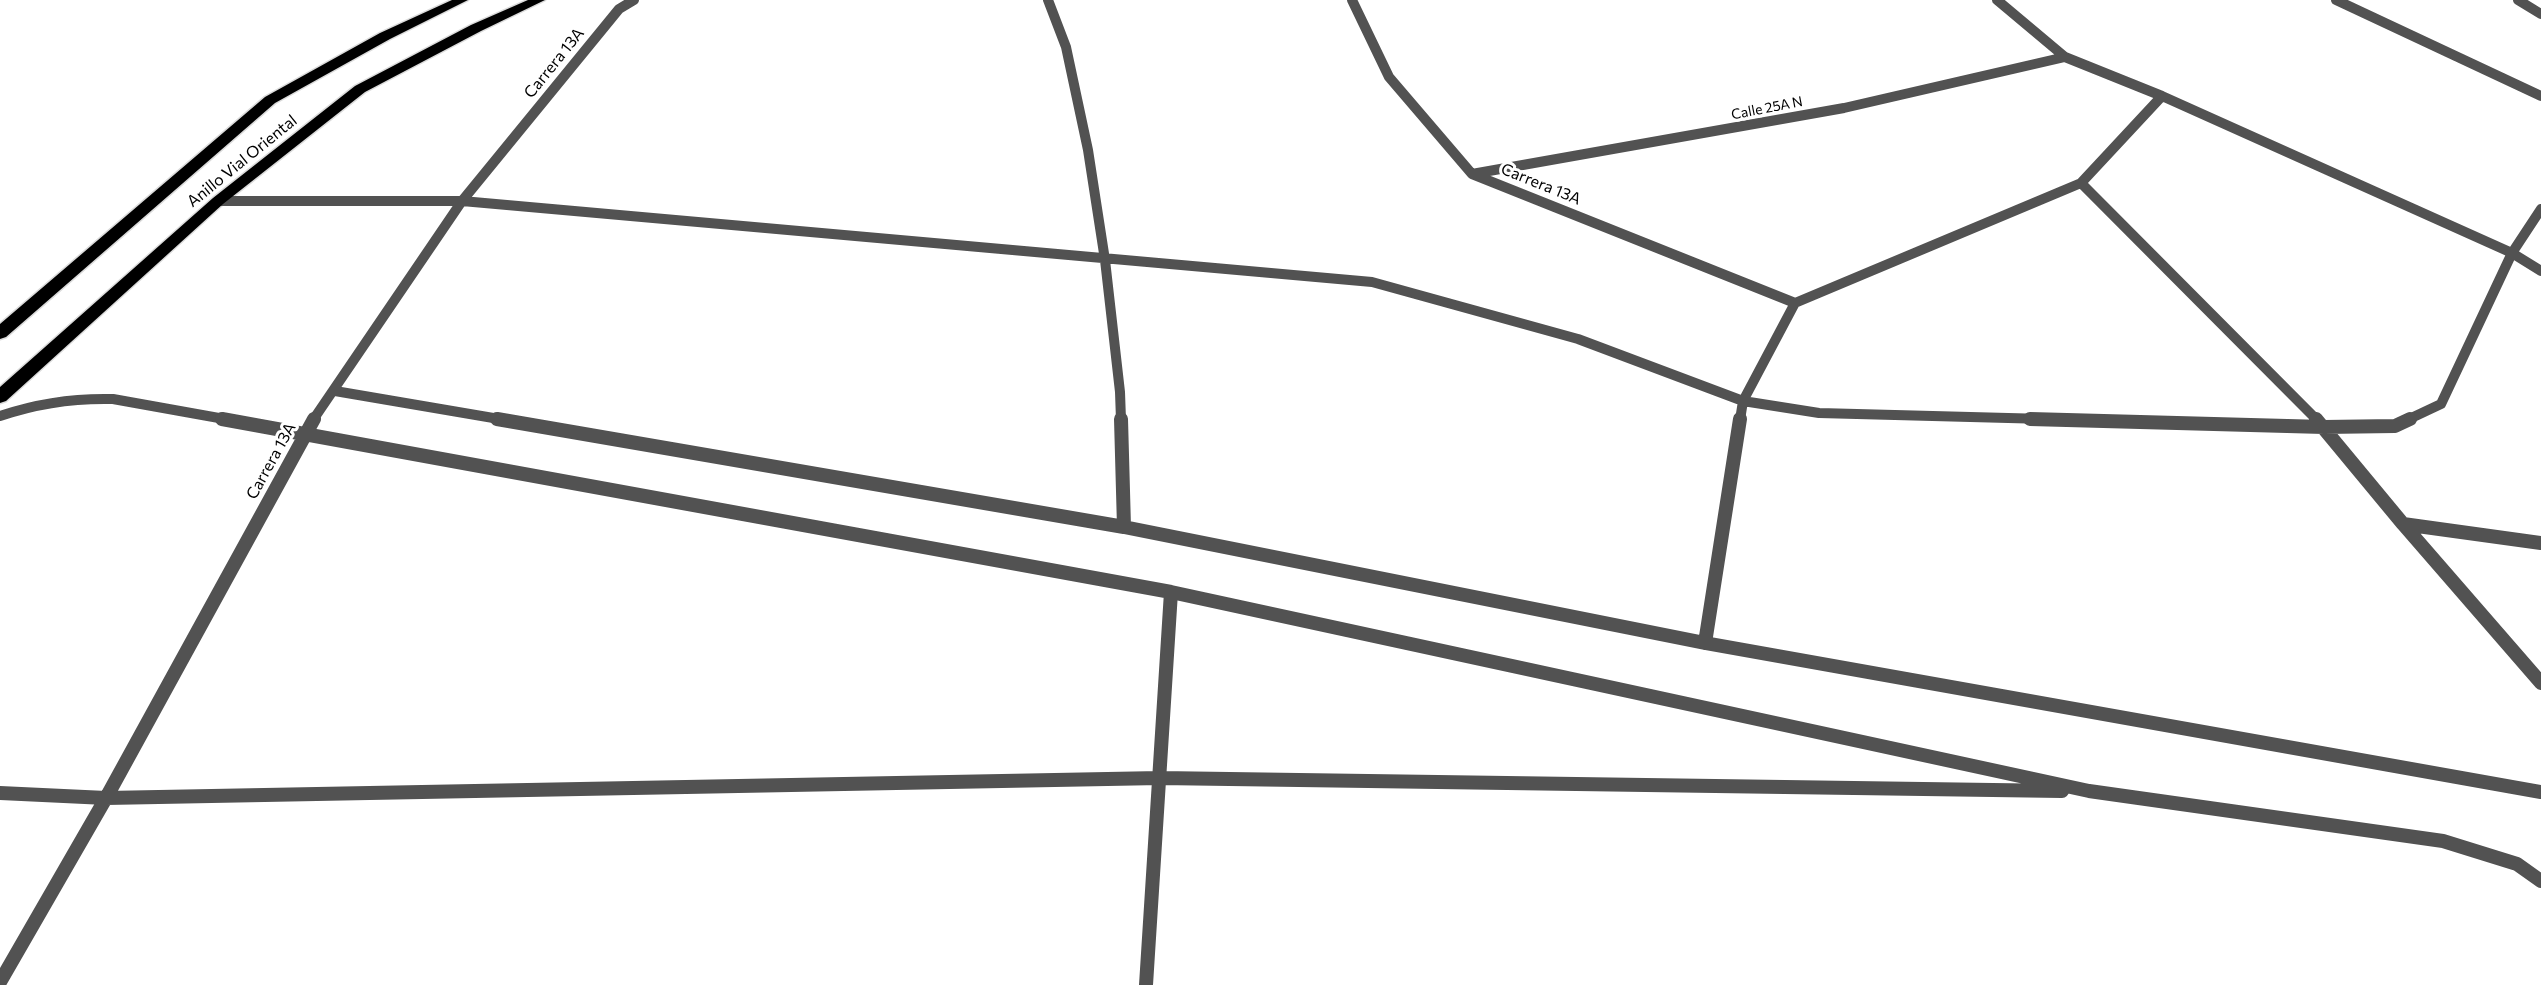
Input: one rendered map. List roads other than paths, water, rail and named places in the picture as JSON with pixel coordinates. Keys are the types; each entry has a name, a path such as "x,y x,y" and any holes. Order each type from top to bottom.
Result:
{"highway":[{"name":"Anillo Vial Oriental","path":"0,333 270,100 386,36 462,0"},
{"name":"Anillo Vial Oriental","path":"0,396 218,201 360,89 476,28 539,0"}],"street":[{"name":"Carrera 13A","path":"0,982 106,798 304,433 462,201 619,9 634,0"},
{"path":"1048,0 1071,69 1088,150 1105,260 1120,392 1124,527"},
{"name":"Carrera 13A","path":"1352,0 1389,77 1472,174 1796,303"},
{"path":"1997,0 2065,57 2162,96 2512,253 2541,271"},
{"path":"2336,0 2541,96"},
{"path":"2518,0 2541,14"},
{"name":"Calle 25A N","path":"1472,174 1711,133 1962,85 2065,57"},
{"path":"1705,644 1743,401 1796,303 2080,183 2162,96"},
{"path":"2080,183 2324,427 2403,524 2541,683"},
{"path":"218,201 462,201 1372,282 1578,339 1743,401 1819,413 2324,427 2395,426 2441,404 2512,253 2541,209"},
{"path":"334,391 1124,527 1705,644 2541,792"},
{"path":"0,416 41,403 74,398 113,399 304,433 1171,592 2089,791 2443,841 2517,864 2541,881"},
{"path":"2403,524 2541,543"},
{"path":"1146,985 1171,592"},
{"path":"0,793 106,798 1160,778 2089,791"}]}
